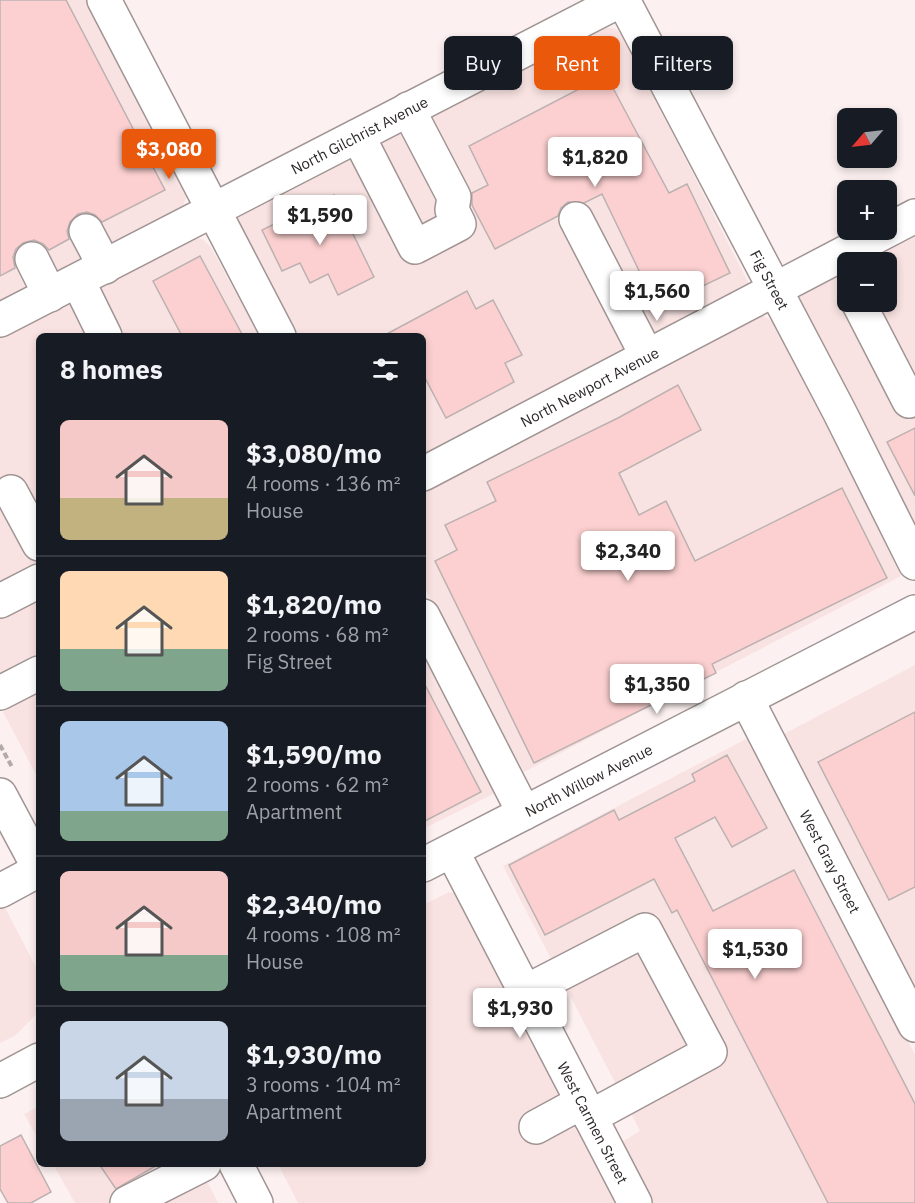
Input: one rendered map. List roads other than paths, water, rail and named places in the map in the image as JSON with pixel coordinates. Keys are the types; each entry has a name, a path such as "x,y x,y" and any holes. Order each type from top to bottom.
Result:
{"street":[{"path":"104,0 277,333"},
{"name":"North Gilchrist Avenue","path":"0,320 622,0"},
{"name":"Fig Street","path":"622,0 915,563"},
{"path":"358,136 415,247 459,224 452,210 454,197 408,110"},
{"name":"North Newport Avenue","path":"865,252 915,216"},
{"path":"576,219 647,356"},
{"path":"86,231 78,281 104,333"},
{"path":"32,259 78,281"},
{"name":"North Newport Avenue","path":"426,472 774,289 837,270"},
{"path":"863,312 909,401"},
{"path":"11,492 36,538"},
{"path":"0,601 36,583"},
{"name":"North Willow Avenue","path":"437,858 915,612"},
{"path":"426,622 524,813"},
{"path":"0,693 36,675"},
{"name":"West Gray Street","path":"746,698 915,1025"},
{"path":"0,795 36,863"},
{"name":"West Carmen Street","path":"437,858 525,992 635,1203"},
{"path":"0,891 36,871"},
{"path":"525,992 645,930 710,1052 586,1109 536,1127"},
{"path":"0,1081 36,1062"},
{"path":"127,1203 198,1167"},
{"path":"238,1167 256,1203"}]}
